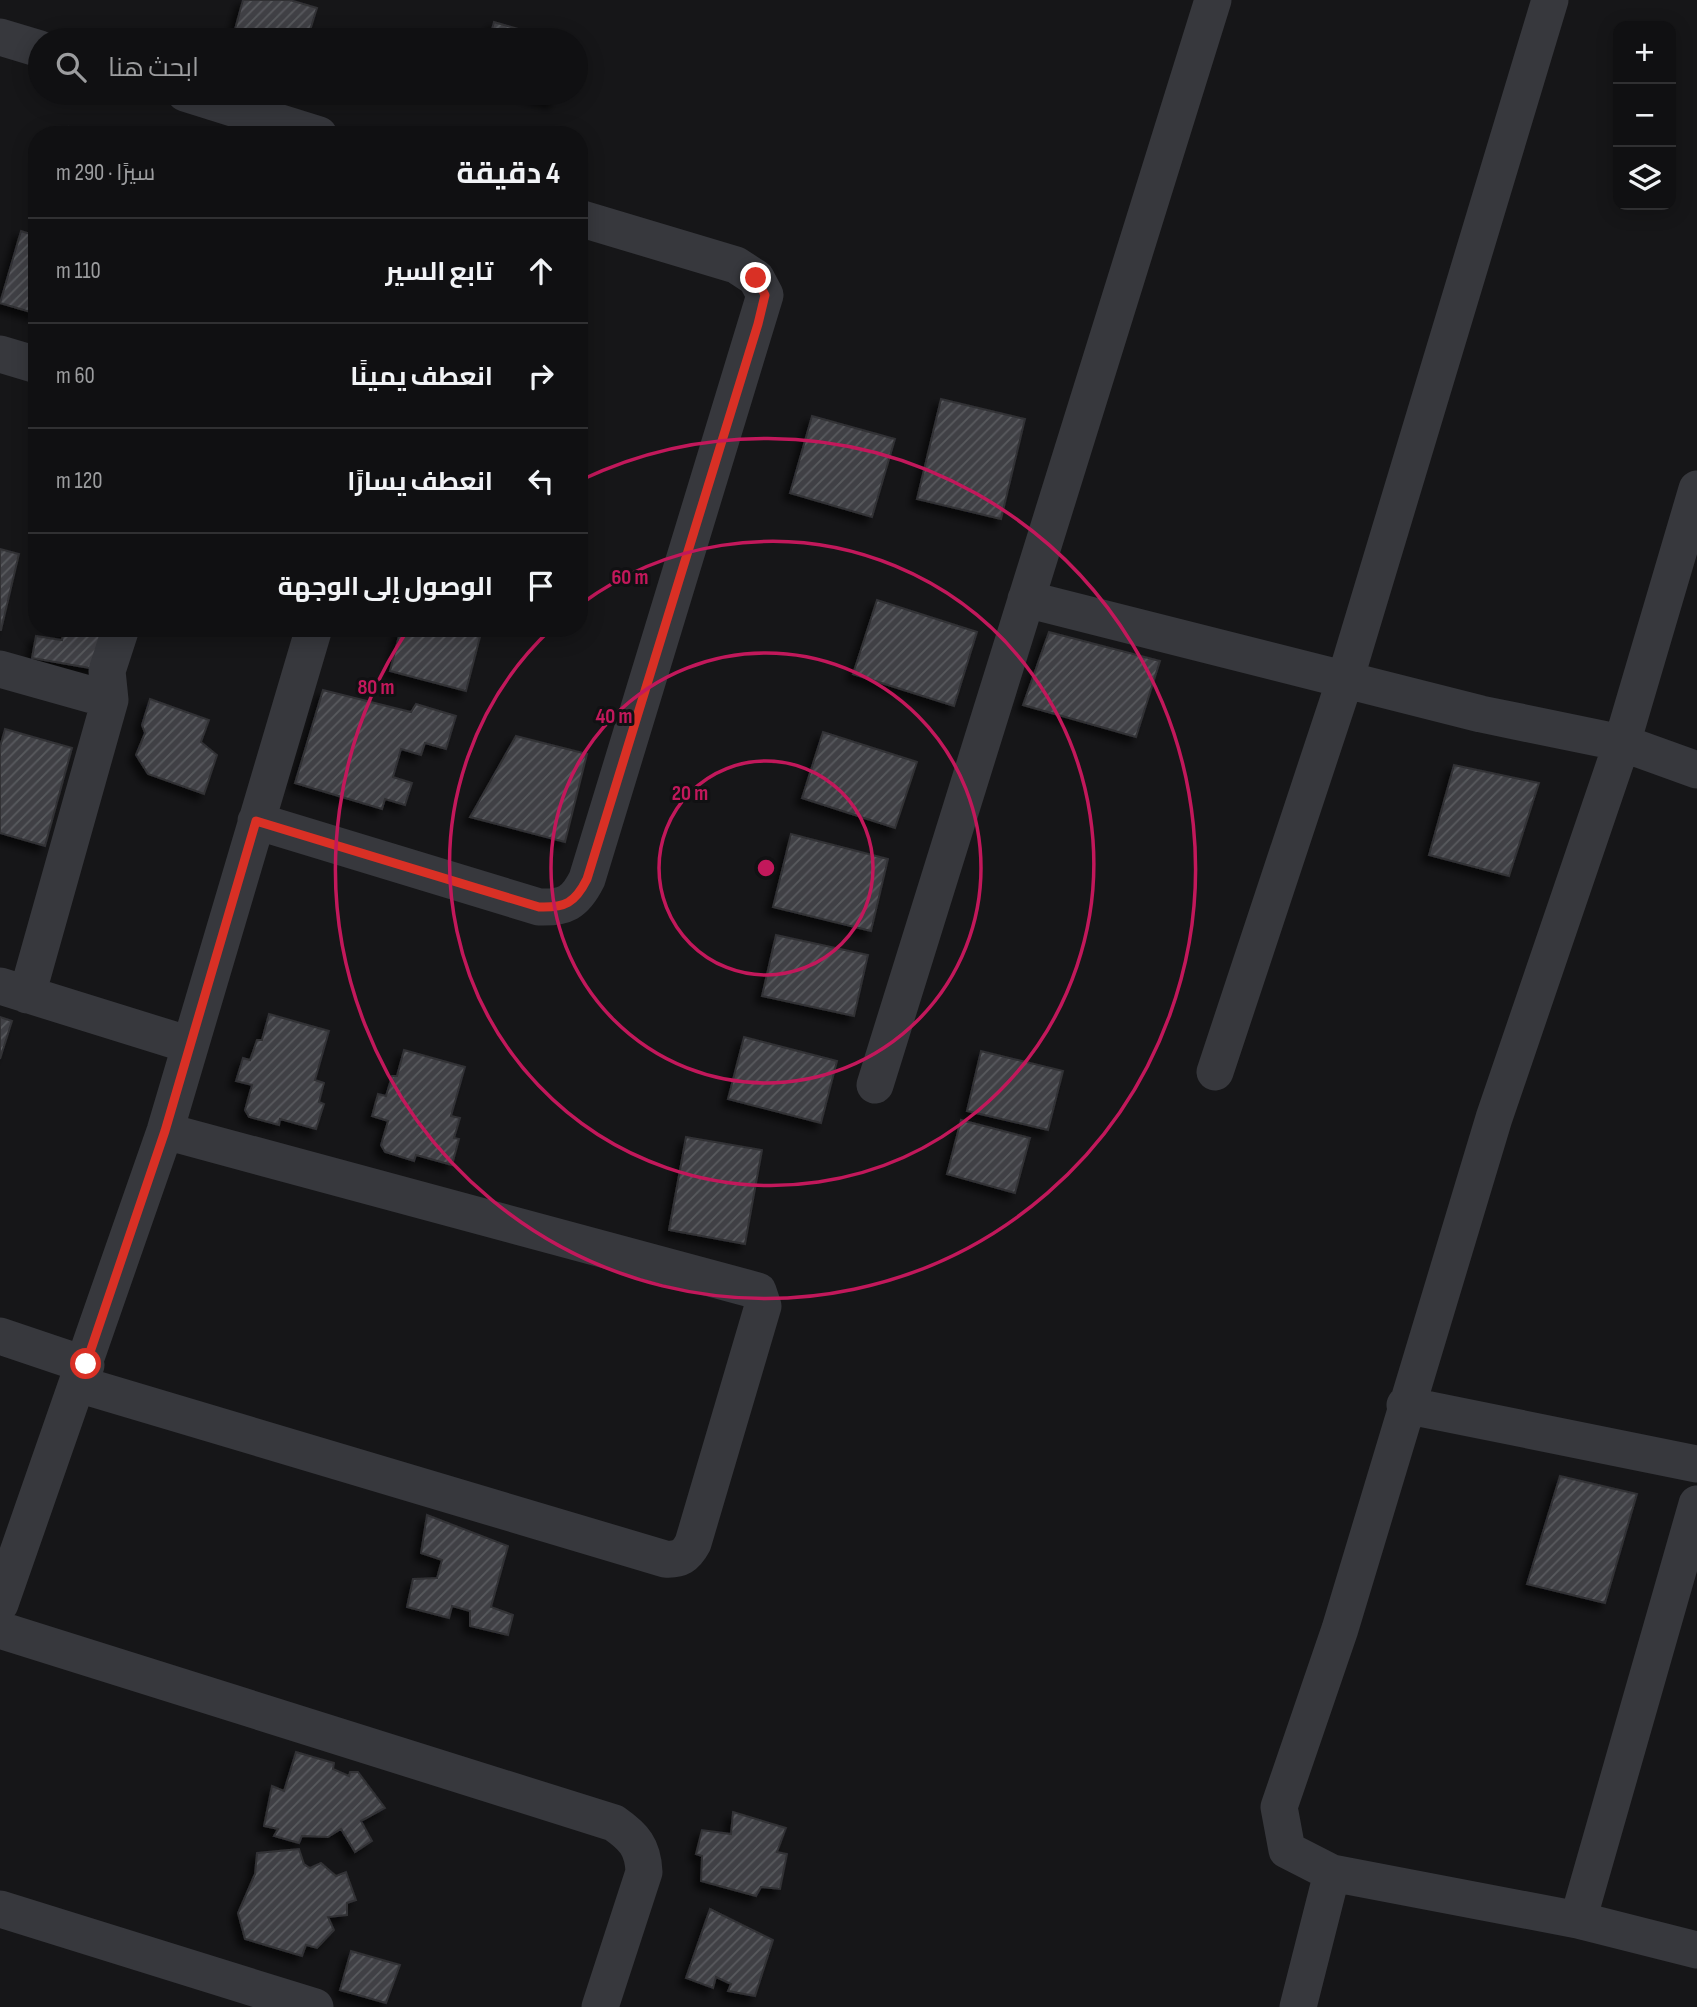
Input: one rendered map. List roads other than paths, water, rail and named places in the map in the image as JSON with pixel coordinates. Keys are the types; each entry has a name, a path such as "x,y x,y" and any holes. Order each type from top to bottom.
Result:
{"street":[{"path":"875,1085 1213,0"},
{"path":"1214,1072 1345,680 1550,0"},
{"path":"0,37 28,45"},
{"path":"216,105 270,126"},
{"path":"256,821 539,907 559,908 577,899 587,879 765,295 756,278 736,265 588,221"},
{"path":"0,354 28,362"},
{"path":"1697,489 1622,743 1494,1118 1405,1405 1340,1629 1279,1807 1287,1850 1332,1874 1578,1920 1697,1950"},
{"path":"1026,599 1538,728 1622,743 1697,771"},
{"path":"118,637 107,671 110,700 14,990 190,1045"},
{"path":"0,1604 165,1131 311,637"},
{"path":"0,669 110,700"},
{"path":"0,1336 82,1374 665,1559 677,1560 687,1554 693,1543 763,1306 758,1291 165,1131"},
{"path":"1405,1405 1697,1464"},
{"path":"1578,1920 1697,1504"},
{"path":"0,1630 614,1823 631,1835 643,1851 644,1871 600,2007"},
{"path":"1298,2007 1332,1874"},
{"path":"0,1909 315,2007"}]}
